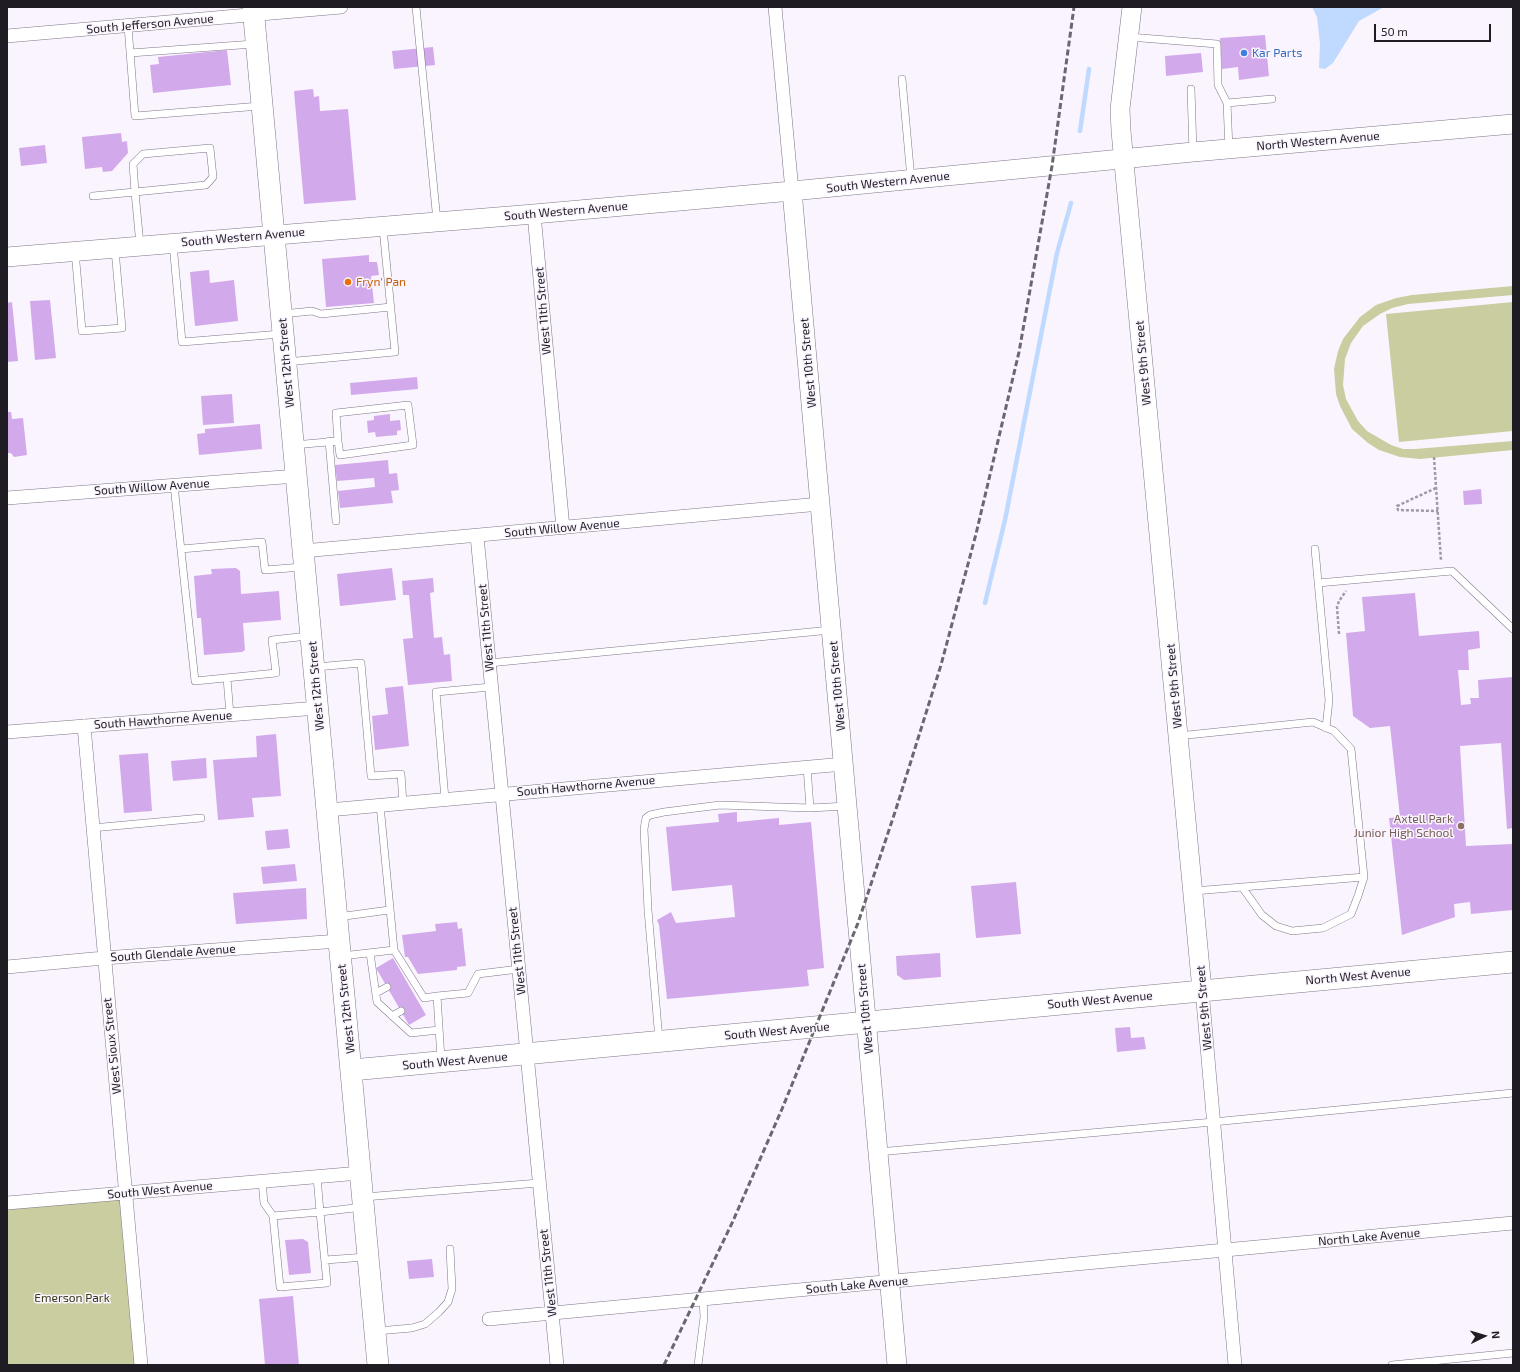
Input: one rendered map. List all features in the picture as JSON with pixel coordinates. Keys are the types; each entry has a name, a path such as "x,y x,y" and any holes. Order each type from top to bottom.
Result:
{"main road":[{"name":"West 12th Street","path":"253,11 328,810 378,1365"},
{"name":"North West Avenue","path":"1202,990 1513,962"},
{"name":"South West Avenue","path":"352,1070 527,1055 1202,990"}],"street":[{"name":"South Jefferson Avenue","path":"7,36 128,26 253,11 341,7"},
{"name":"West 10th Street","path":"775,7 897,1365"},
{"name":"West 9th Street","path":"1132,7 1120,109 1202,990 1235,1365"},
{"name":"North Western Avenue","path":"1124,159 1513,124"},
{"name":"South Western Avenue","path":"7,257 274,234 534,214 1124,159"},
{"name":"West 11th Street","path":"534,214 563,528"},
{"name":"South Willow Avenue","path":"7,498 297,476"},
{"name":"South Willow Avenue","path":"304,559 477,536 820,504"},
{"name":"West 11th Street","path":"477,536 557,1365"},
{"name":"South Hawthorne Avenue","path":"7,732 318,708"},
{"name":"West Sioux Street","path":"84,726 92,828 142,1365"},
{"name":"South Hawthorne Avenue","path":"328,810 844,764"},
{"name":"South Glendale Avenue","path":"7,967 104,958 340,949"},
{"name":"South West Avenue","path":"7,1203 360,1173"},
{"name":"North Lake Avenue","path":"1225,1251 1513,1224"},
{"name":"South Lake Avenue","path":"489,1319 1225,1251"}],"lane":[{"path":"416,7 437,222"},
{"path":"128,26 135,116 262,106"},
{"path":"1128,37 1217,44 1218,85 1227,103 1229,149"},
{"path":"130,53 256,44"},
{"path":"902,78 911,180"},
{"path":"1191,89 1193,152"},
{"path":"1227,103 1272,99"},
{"path":"93,196 136,192 206,185 213,177 210,148 143,154 133,164 136,192 140,246"},
{"path":"286,362 395,352 383,226"},
{"path":"173,243 182,342 282,324 312,311 321,314 391,307"},
{"path":"75,251 82,331 122,328 115,248"},
{"path":"408,405 413,445 340,454 338,440 336,413 408,405"},
{"path":"294,445 338,440"},
{"path":"329,441 336,521"},
{"path":"174,485 195,681 276,673 272,640 311,636"},
{"path":"181,549 262,542 265,570 304,559"},
{"path":"1315,549 1329,700 1326,728"},
{"path":"1318,582 1452,571 1513,629"},
{"path":"489,663 832,630"},
{"path":"314,667 361,663 371,776 401,774 403,803"},
{"path":"227,678 230,715"},
{"path":"445,799 436,692 491,687"},
{"path":"1178,736 1313,722 1334,731 1351,749 1364,877 1351,914 1323,928 1292,931 1276,926 1262,915 1242,887"},
{"path":"807,767 810,808"},
{"path":"380,805 394,950 406,975 421,1000 437,996 468,993 478,974 519,969"},
{"path":"659,1042 648,910 644,830 646,818 650,815 664,812 720,805 810,808 847,806"},
{"path":"92,828 201,818"},
{"path":"1193,892 1364,877"},
{"path":"337,917 389,910"},
{"path":"340,949 370,953 394,950"},
{"path":"370,953 377,1002 410,1033 439,1030"},
{"path":"376,993 387,987"},
{"path":"437,996 441,1062"},
{"path":"392,1016 401,1012"},
{"path":"878,1152 1513,1094"},
{"path":"262,1181 264,1203 273,1216 280,1287 327,1283 317,1177"},
{"path":"273,1216 320,1212 363,1202 539,1183"},
{"path":"375,1332 412,1328 424,1324 439,1312 448,1302 452,1289 450,1249"},
{"path":"325,1260 368,1256"},
{"path":"698,1365 704,1317 703,1299"},
{"path":"1392,1365 1513,1353"}],"path":[{"path":"1434,457 1442,572"},
{"path":"1436,488 1397,506 1398,510 1438,511"},
{"path":"1339,634 1337,607 1342,596 1352,588"}],"green space":[{"path":"1513,286 1513,295 1408,304 1392,308 1380,314 1363,326 1351,343 1345,359 1343,385 1346,399 1358,421 1367,431 1391,445 1403,449 1415,449 1513,441 1513,450 1420,459 1400,457 1379,450 1368,443 1352,429 1340,406 1336,394 1334,369 1338,351 1343,339 1360,317 1376,305 1396,298 1412,295"},
{"path":"1513,302 1513,431 1399,442 1386,314"},
{"name":"Emerson Park","path":"127,1192 141,1365 7,1365 7,1203"}],"water":[{"path":"1312,7 1384,7 1359,21 1333,63 1325,69 1319,68 1320,44 1317,17"}],"building":[{"name":"Kar Parts","path":"1265,35 1269,76 1239,80 1238,67 1222,69 1220,38"},
{"path":"433,47 435,65 394,69 392,51"},
{"path":"227,50 231,85 153,93 150,65 159,64 158,57"},
{"path":"1201,53 1203,72 1166,76 1165,56"},
{"path":"313,89 314,97 319,96 320,111 348,109 356,200 304,204 294,91"},
{"path":"121,133 122,142 127,141 128,153 112,171 103,172 102,167 85,169 82,137"},
{"path":"45,145 47,163 21,166 19,148"},
{"path":"369,255 369,262 377,262 379,275 371,276 374,303 326,307 322,259"},
{"path":"209,270 210,283 234,280 238,321 195,326 190,272"},
{"path":"50,300 56,358 35,360 30,301"},
{"path":"12,302 18,361 7,362 7,303"},
{"path":"417,377 418,389 351,395 350,383"},
{"path":"232,394 234,423 203,425 201,396"},
{"path":"7,412 11,412 12,419 23,418 27,455 14,457 11,453 7,453"},
{"path":"390,414 390,421 400,420 401,430 397,431 397,435 376,437 375,432 368,433 367,421 374,420 374,416"},
{"path":"260,424 262,449 199,455 197,434 205,433 205,429"},
{"path":"388,460 389,474 397,473 399,490 391,491 393,503 340,508 338,491 375,487 374,478 337,481 335,465"},
{"path":"1481,489 1482,504 1464,505 1463,491"},
{"path":"236,568 240,571 241,594 279,591 281,620 243,623 245,650 242,652 204,655 201,618 197,618 194,576 212,574 211,569"},
{"path":"392,568 396,600 340,606 337,574"},
{"path":"433,578 434,592 430,593 434,638 442,637 444,655 450,654 452,681 408,685 403,639 413,638 409,595 403,595 402,581"},
{"path":"1415,593 1419,636 1479,631 1480,648 1468,650 1469,670 1458,670 1461,705 1471,704 1470,698 1479,698 1478,680 1513,677 1513,828 1507,829 1501,743 1460,746 1466,846 1513,844 1513,910 1471,914 1470,902 1454,904 1455,917 1402,935 1389,818 1400,817 1390,726 1370,728 1353,716 1346,633 1365,631 1362,597"},
{"path":"403,686 409,746 375,750 372,716 388,714 385,688"},
{"path":"276,734 281,796 252,798 254,817 218,820 213,760 257,757 256,736"},
{"path":"148,753 152,811 124,813 119,755"},
{"path":"206,758 207,778 173,781 171,761"},
{"path":"737,812 737,822 779,818 779,825 811,822 824,968 807,970 809,986 667,999 659,925 657,920 671,912 676,923 735,917 732,885 672,891 666,827 719,822 718,814"},
{"path":"288,829 290,848 267,850 265,831"},
{"path":"295,864 297,881 263,884 261,867"},
{"path":"1016,882 1021,934 976,938 971,886"},
{"path":"306,888 307,919 236,924 233,893"},
{"path":"457,922 458,929 462,928 466,966 457,967 457,970 418,974 408,957 405,957 402,935 436,931 435,924"},
{"path":"940,953 941,977 904,980 897,975 896,956"},
{"path":"393,958 426,1015 409,1025 376,968"},
{"path":"1130,1027 1131,1038 1144,1037 1146,1049 1117,1052 1115,1028"},
{"path":"303,1239 308,1242 311,1273 289,1275 285,1240"},
{"path":"432,1259 434,1277 409,1279 407,1261"},
{"path":"293,1296 299,1365 265,1365 259,1299"}],"waterway":[{"path":"1080,131 1089,69"},
{"path":"985,603 1005,520 1057,253 1071,203"}],"railway":[{"path":"664,1365 733,1221 782,1109 858,923 896,809 941,665 976,534 1019,352 1052,166 1074,7"}],"place":[{"name":"Kar Parts","path":"1244,53"},
{"name":"Fryn' Pan","path":"348,282"},
{"name":"Axtell Park Junior High School","path":"1461,826"}]}
